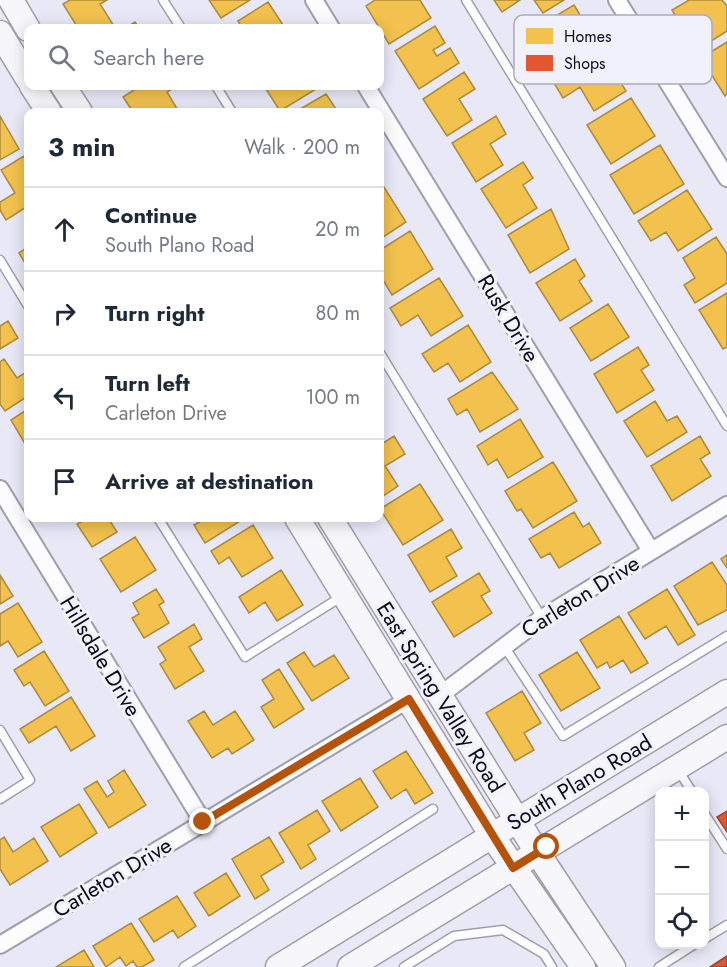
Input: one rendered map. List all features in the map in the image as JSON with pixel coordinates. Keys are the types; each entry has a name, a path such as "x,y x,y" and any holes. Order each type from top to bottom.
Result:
{"street":[{"path":"11,0 25,24"},
{"path":"314,0 329,24"},
{"path":"617,0 626,15"},
{"path":"0,33 24,72"},
{"path":"669,84 727,178"},
{"path":"35,90 47,108"},
{"path":"66,90 77,108"},
{"name":"Rusk Drive","path":"368,90 379,108"},
{"name":"Rusk Drive","path":"384,115 651,551"},
{"name":"Hillsdale Drive","path":"0,489 203,822"},
{"name":"Carleton Drive","path":"440,696 542,618 727,505"},
{"name":"East Spring Valley Road","path":"300,522 492,836 583,967"},
{"name":"East Spring Valley Road","path":"332,522 537,852 613,967"},
{"name":"South Plano Road","path":"278,967 727,692"},
{"path":"425,726 440,696"},
{"name":"Carleton Drive","path":"0,945 409,699"},
{"name":"South Plano Road","path":"351,967 727,737"}],"lane":[{"path":"163,0 178,24"},
{"path":"466,0 514,78"},
{"path":"517,84 727,426"},
{"path":"218,90 230,108"},
{"path":"0,260 24,299"},
{"path":"384,360 542,618"},
{"path":"161,522 245,657 345,594"},
{"path":"504,646 563,736 727,636"},
{"path":"0,730 30,780 0,799"},
{"path":"677,768 689,787"},
{"path":"184,967 433,809"},
{"path":"709,820 727,849"},
{"path":"709,936 727,925"},
{"path":"404,967 454,936 503,930 544,954 552,967"},
{"path":"659,967 688,949"}],"building: Homes":[{"path":"70,0 107,0 100,4 113,24 76,24 63,4"},
{"path":"209,0 250,0 221,18"},
{"path":"375,0 420,0 431,18 389,44 384,36 384,24 377,24 366,6"},
{"path":"494,0 520,0 502,12"},
{"path":"534,0 564,0 543,13"},
{"path":"689,0 722,0 727,6 727,31 712,40 712,15 675,15 672,10"},
{"path":"268,2 282,24 240,24 238,21"},
{"path":"574,5 580,15 557,15"},
{"path":"435,26 445,43 433,50 437,56 450,48 459,63 419,89 395,51"},
{"path":"727,42 727,94 725,96 712,75 712,51"},
{"path":"464,72 475,89 459,99 472,120 447,136 423,99"},
{"path":"555,84 622,84 626,91 594,111 580,87 563,98"},
{"path":"134,90 170,90 167,92 177,108 130,108 123,97"},
{"path":"267,90 314,90 285,108 278,108"},
{"path":"326,94 335,108 302,108"},
{"path":"631,98 655,136 611,164 587,125"},
{"path":"0,116 19,149 0,160"},
{"path":"496,116 506,134 490,144 503,165 476,182 452,143"},
{"path":"660,145 684,184 634,214 610,175"},
{"path":"24,156 24,209 6,220 0,210 0,202 15,193 1,170"},
{"path":"523,162 533,178 523,185 537,208 506,228 481,189"},
{"path":"384,187 406,222 384,236"},
{"path":"687,190 712,229 678,251 666,232 651,241 638,221"},
{"path":"551,209 569,249 530,273 508,235"},
{"path":"410,231 433,269 392,295 384,282 384,247"},
{"path":"716,237 727,254 727,283 695,303 684,285 695,278 683,258"},
{"path":"24,250 24,261 19,253"},
{"path":"575,259 585,276 579,281 592,301 560,321 536,283"},
{"path":"439,278 463,316 431,336 418,315 401,326 390,308"},
{"path":"727,293 727,347 723,349 699,310"},
{"path":"608,304 629,337 591,361 570,328"},
{"path":"8,321 18,338 0,349 0,326"},
{"path":"468,325 491,362 460,382 448,363 434,372 422,354"},
{"path":"638,347 649,365 641,370 654,390 617,413 594,374"},
{"path":"4,359 17,378 24,374 24,399 5,411 0,404 0,362"},
{"path":"492,372 518,409 480,432 467,409 457,415 448,399"},
{"path":"655,401 667,421 677,416 687,432 647,457 624,421"},
{"path":"24,412 24,442 11,420"},
{"path":"520,419 543,457 508,478 497,459 488,465 477,446"},
{"path":"394,436 405,454 385,466 398,486 384,495 384,442"},
{"path":"700,436 710,453 700,459 711,476 672,501 651,466"},
{"path":"553,462 577,501 533,528 521,509 517,511 505,491"},
{"path":"420,484 443,520 403,545 384,515 384,506"},
{"path":"574,512 583,527 589,523 601,543 559,568 550,553 541,558 529,539"},
{"path":"111,522 117,532 92,547 77,524"},
{"path":"199,522 239,522 205,543 194,525"},
{"path":"253,525 273,558 242,577 229,557 219,564 211,551"},
{"path":"451,529 462,548 446,557 457,576 430,592 408,555"},
{"path":"135,537 156,570 121,592 100,559"},
{"path":"727,555 727,568 721,559"},
{"path":"712,562 727,585 727,610 698,625 674,586"},
{"path":"281,570 303,605 277,621 265,602 249,613 239,597"},
{"path":"479,573 490,591 481,596 492,613 454,637 432,602"},
{"path":"0,575 13,596 0,604"},
{"path":"156,589 164,602 159,605 169,623 144,638 132,618 139,614 133,603"},
{"path":"667,589 695,635 678,645 666,626 645,639 628,613"},
{"path":"18,603 42,642 18,657 8,641 0,646 0,614"},
{"path":"619,616 648,663 631,673 623,660 610,668 607,662 597,668 580,640"},
{"path":"194,624 202,639 189,647 204,671 175,689 160,664 166,660 158,647"},
{"path":"44,651 69,691 45,706 30,682 24,686 14,670"},
{"path":"304,652 314,667 334,655 349,678 312,701 287,663"},
{"path":"577,652 600,688 561,711 539,675"},
{"path":"279,669 304,709 274,728 261,707 274,699 262,680"},
{"path":"522,691 541,723 524,733 534,750 515,761 486,713"},
{"path":"71,697 95,736 71,751 56,726 29,743 20,729"},
{"path":"204,711 213,725 235,711 254,740 232,754 228,748 212,758 188,721"},
{"path":"406,751 433,793 415,804 406,789 391,799 373,771"},
{"path":"124,770 146,805 109,828 84,789 97,781 107,797 114,792 108,781"},
{"path":"360,778 378,807 341,831 322,801"},
{"path":"79,804 97,833 60,857 41,827"},
{"path":"317,810 330,831 308,845 316,859 301,869 279,833"},
{"path":"4,837 13,852 34,838 48,861 10,885 0,869 0,840"},
{"path":"269,837 284,862 261,876 269,890 255,899 232,859"},
{"path":"226,873 240,896 209,916 194,893"},
{"path":"177,896 196,926 178,938 173,930 154,942 139,919"},
{"path":"131,923 154,960 142,967 137,967 133,961 126,966 120,957 106,967 93,946"},
{"path":"84,950 94,967 56,967"}],"building: Shops":[{"path":"727,811 727,832 717,817"},
{"path":"727,956 727,967 710,967"}],"route":[{"path":"203,822 409,699 513,868 547,847"}]}
